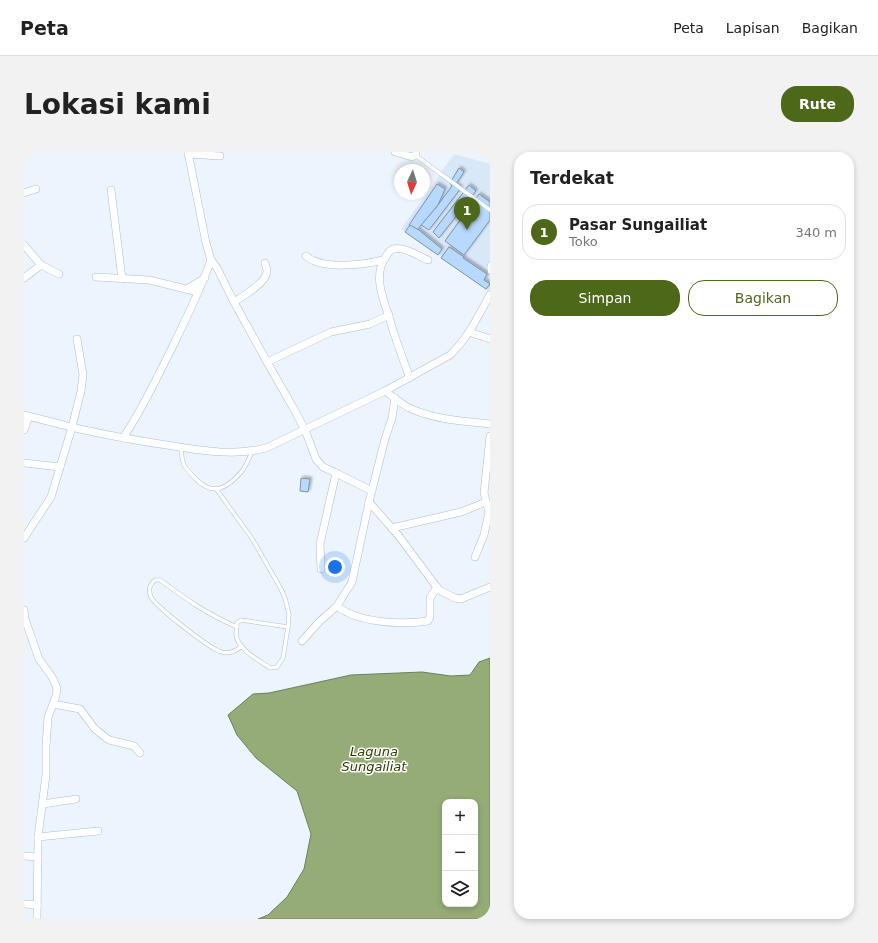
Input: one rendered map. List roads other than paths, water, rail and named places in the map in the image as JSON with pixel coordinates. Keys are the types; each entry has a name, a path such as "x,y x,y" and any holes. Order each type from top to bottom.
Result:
{"street":[{"path":"395,152 412,157 415,154"},
{"path":"220,156 188,153 201,221 214,263 266,362 305,430 316,459 323,467 372,491"},
{"path":"24,193 36,189"},
{"path":"111,190 122,279"},
{"path":"24,245 41,265 58,274"},
{"path":"410,378 396,341 382,296 380,284 383,260 393,249 405,250 428,260"},
{"path":"306,256 310,260 317,262 348,266 370,264 383,260"},
{"path":"126,438 205,278 214,263"},
{"path":"234,302 251,291 263,280 267,271 265,263"},
{"path":"24,278 41,265"},
{"path":"96,277 149,280 198,292"},
{"path":"187,289 205,278"},
{"path":"24,430 27,416 126,438 181,447 241,453 266,448 385,391 450,355 469,332 490,295"},
{"path":"266,362 331,332 370,324 389,315"},
{"path":"469,332 484,337"},
{"path":"24,538 49,501 72,427 81,391 83,375 77,339"},
{"path":"385,391 399,402 413,410 442,418 490,424"},
{"path":"302,641 319,622 337,606 352,582 369,502 385,439 392,418 395,398"},
{"path":"475,557 485,530 489,510 484,493 490,436"},
{"path":"24,465 60,467"},
{"path":"321,570 320,544 336,473"},
{"path":"369,502 392,528 438,588 455,598 461,599 490,586"},
{"path":"392,528 424,520 440,518 470,509 486,502"},
{"path":"337,606 360,617 376,621 428,621 430,617 430,598 438,588"},
{"path":"24,610 27,630 39,659 55,682 56,696 48,717 46,775 38,837 37,919"},
{"path":"53,704 80,709 93,727 108,740 134,746 140,753"},
{"path":"43,804 76,799"},
{"path":"38,837 98,831"},
{"path":"24,856 38,857"},
{"path":"24,904 37,905"}],"lane":[{"path":"415,154 490,210"},
{"path":"490,264 490,272"},
{"path":"181,447 182,461 185,468 207,488 218,490 227,485 242,470 252,452"},
{"path":"218,490 254,540 281,589 289,614 288,627 283,658 279,665 275,668 268,666 239,644 236,635 239,621 243,620 288,627"},
{"path":"237,627 216,618 199,608 160,580 155,580 151,584 151,597 159,607 184,627 219,651 233,653 242,646"}],"water":[{"name":"Laguna Sungailiat","path":"490,658 490,919 258,919 268,915 287,897 304,869 311,834 297,791 256,758 237,735 228,715 253,694 269,693 351,675 422,672 451,676 470,675 479,662"}],"place":[{"name":"Pasar Sungailiat","path":"467,230"}]}
